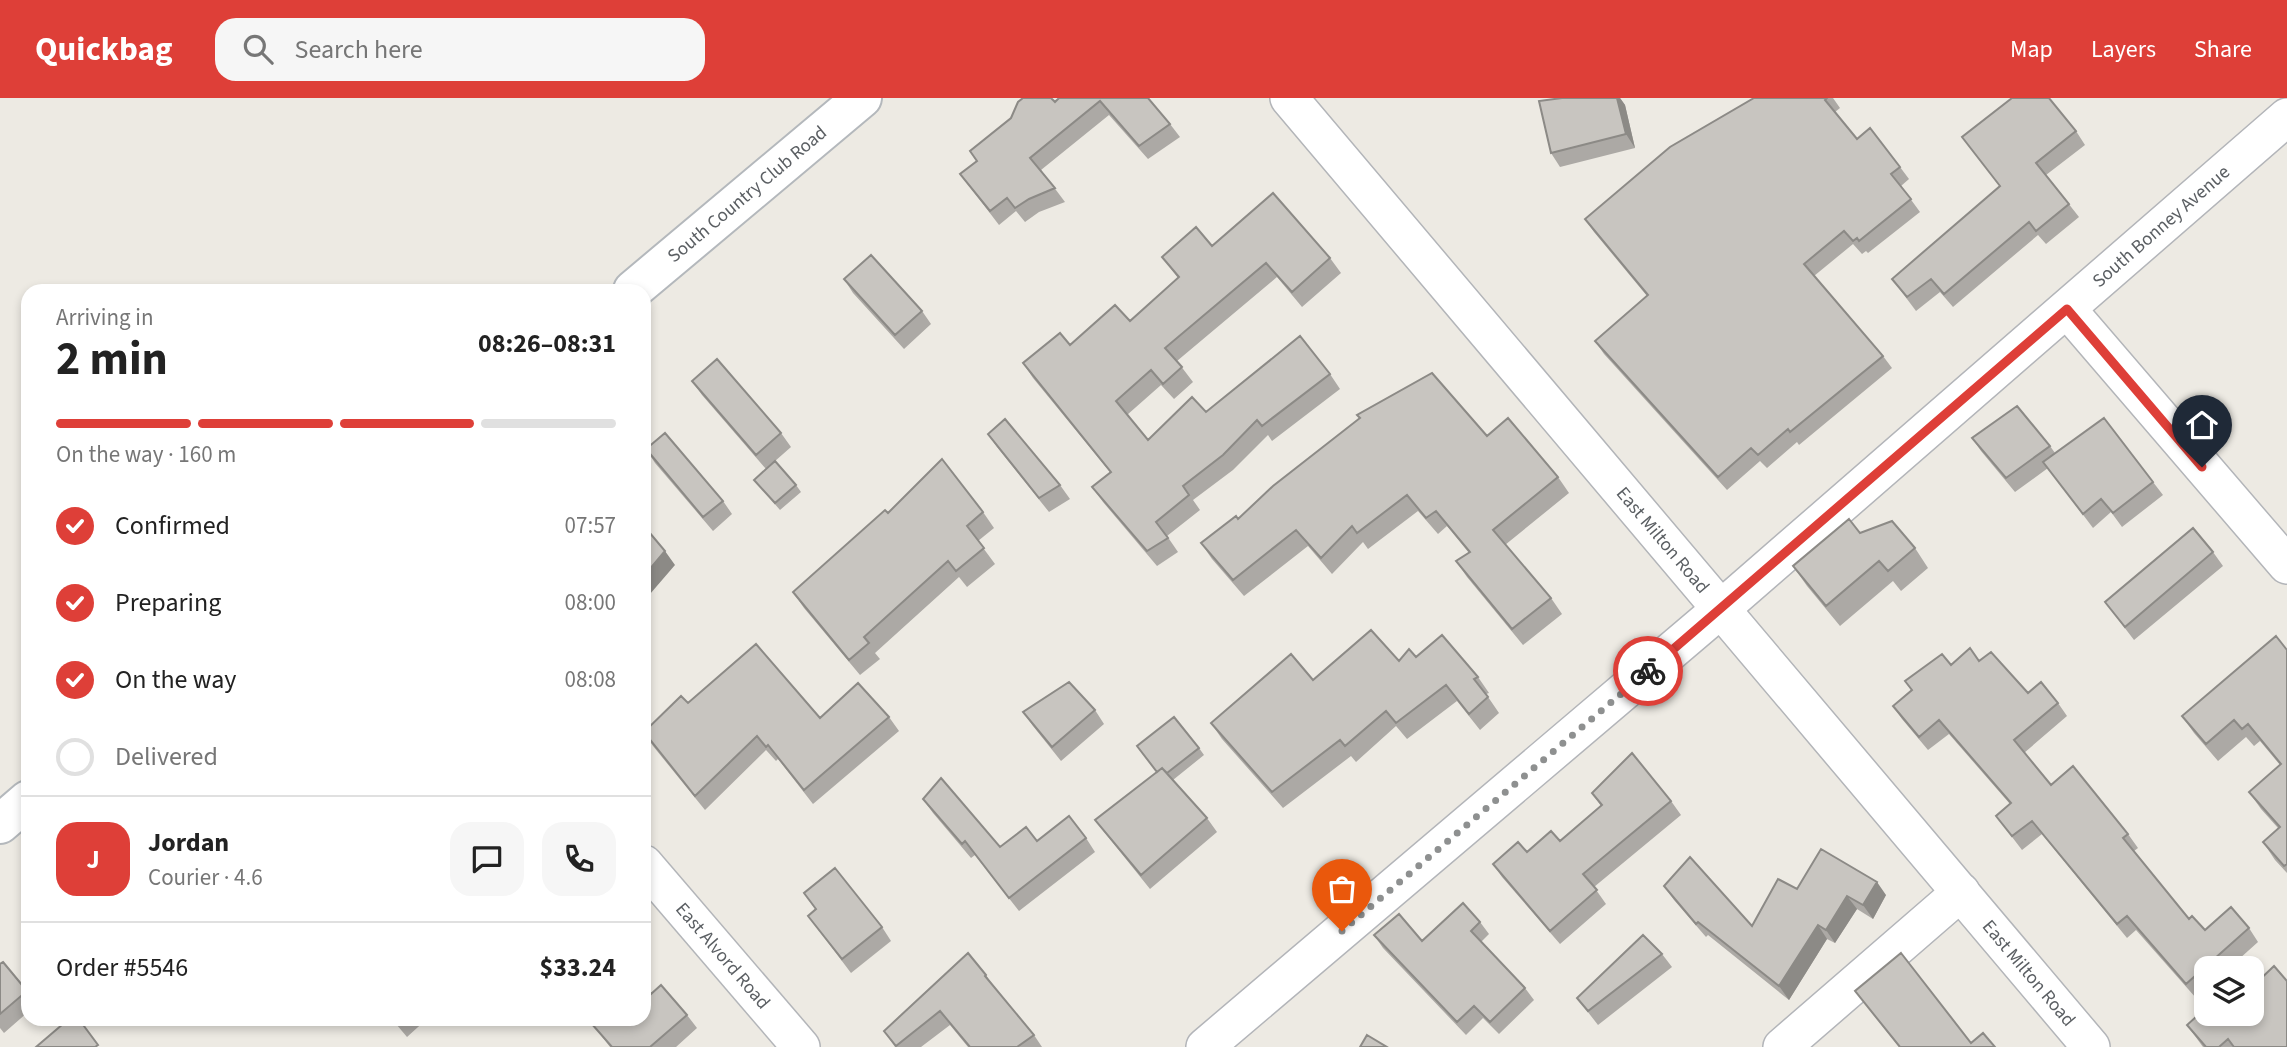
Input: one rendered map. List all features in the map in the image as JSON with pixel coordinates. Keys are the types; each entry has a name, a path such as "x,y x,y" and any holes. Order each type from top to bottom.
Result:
{"street":[{"name":"South Country Club Road","path":"640,284 862,98"},
{"name":"East Milton Road","path":"1289,98 2091,1047"},
{"name":"South Bonney Avenue","path":"1205,1047 1722,608 2287,117"},
{"path":"2067,309 2287,565"},
{"path":"0,824 21,806"},
{"name":"East Alvord Road","path":"651,872 801,1047"},
{"path":"1782,1047 1961,892"}],"building":[{"path":"1023,98 1051,98 1055,102 1059,98 1148,98 1170,124 1139,146 1100,101 1030,158 1055,188 1015,208 1007,198 990,211 960,174 977,161 970,151 1011,118 1018,102"},
{"path":"1562,98 1617,98 1626,134 1551,153 1539,101"},
{"path":"1754,98 1827,98 1825,100 1857,139 1870,128 1900,167 1891,174 1911,199 1859,241 1857,238 1853,241 1844,231 1804,264 1883,356 1790,432 1788,429 1758,455 1751,448 1718,477 1595,341 1648,295 1585,219 1670,147"},
{"path":"2012,98 2049,98 2076,131 2036,163 2069,204 2036,231 2029,222 1944,294 1931,279 1907,297 1892,279 2000,186 1962,137"},
{"path":"1273,193 1330,258 1292,292 1266,263 1165,348 1182,367 1163,384 1151,370 1116,401 1148,440 1192,397 1206,412 1300,336 1330,374 1262,426 1257,420 1223,455 1183,486 1189,495 1156,522 1168,538 1147,551 1092,487 1111,472 1023,363 1060,333 1070,345 1115,305 1130,321 1179,277 1162,257 1196,227 1212,246"},
{"path":"871,255 922,311 895,335 844,279"},
{"path":"717,359 781,433 756,455 692,381"},
{"path":"1432,373 1487,436 1508,418 1558,477 1493,530 1551,598 1512,629 1456,561 1470,552 1436,511 1426,518 1407,495 1357,533 1352,526 1321,558 1296,530 1233,580 1201,543 1236,516 1238,519 1273,486 1360,418 1357,415"},
{"path":"2017,406 2050,446 2006,478 1972,438"},
{"path":"2104,418 2153,482 2113,513 2101,499 2083,514 2043,462"},
{"path":"1005,419 1060,485 1039,498 988,434"},
{"path":"665,433 723,501 703,517 651,455 651,445"},
{"path":"942,459 983,512 967,526 984,548 956,571 948,561 864,637 869,643 849,660 793,592 885,510 888,513"},
{"path":"775,461 796,485 775,503 754,480"},
{"path":"1849,519 1860,533 1892,521 1915,548 1888,571 1879,561 1826,606 1793,566"},
{"path":"2193,528 2213,552 2125,627 2105,602"},
{"path":"651,534 665,551 651,568"},
{"path":"1371,630 1399,661 1409,649 1416,657 1442,635 1478,677 1474,679 1488,697 1469,714 1446,685 1396,723 1386,711 1345,746 1340,740 1272,792 1211,723 1291,654 1313,680"},
{"path":"2276,636 2287,650 2287,864 2284,866 2263,842 2280,827 2249,792 2281,764 2248,724 2242,729 2234,720 2206,744 2182,716"},
{"path":"756,644 820,718 858,683 889,717 804,790 768,745 766,747 757,736 695,796 651,741 651,725 681,696 688,703"},
{"path":"1970,648 1979,661 1991,652 2028,693 2041,682 2058,703 2014,740 2051,785 2073,766 2128,834 2123,838 2189,919 2192,916 2205,930 2231,907 2249,928 2218,956 2194,956 2194,977 2186,984 2127,916 2117,924 2032,821 2012,836 1996,816 2011,803 1939,720 1919,737 1893,706 1912,690 1905,681 1942,654 1951,665"},
{"path":"1069,682 1095,710 1052,747 1023,712"},
{"path":"1174,717 1199,748 1167,773 1162,768 1157,772 1137,746"},
{"path":"1632,753 1671,801 1583,874 1597,890 1550,931 1493,864 1518,842 1527,852 1551,831 1560,841 1602,805 1592,793"},
{"path":"1162,768 1207,818 1141,875 1095,820"},
{"path":"941,778 1000,847 1026,827 1037,841 1069,816 1086,838 1009,898 965,841 962,844 923,799"},
{"path":"1821,849 1877,882 1863,905 1847,896 1826,930 1818,925 1779,986 1698,922 1696,924 1664,886 1690,857 1752,926 1778,879 1797,889"},
{"path":"835,868 882,927 842,959 808,916 816,909 804,893"},
{"path":"1463,903 1480,922 1471,931 1525,988 1490,1022 1474,1006 1457,1022 1374,935 1399,914 1422,941"},
{"path":"1643,935 1662,954 1588,1011 1577,998"},
{"path":"968,953 1034,1035 1017,1047 970,1047 940,1011 896,1046 884,1031"},
{"path":"1901,953 1971,1043 1983,1033 1995,1047 1900,1047 1855,991"},
{"path":"3,962 21,984 21,996 0,1014 0,964"},
{"path":"2274,966 2287,981 2287,1047 2234,1047 2228,1039 2219,1047 2206,1047 2187,1025 2194,1019 2194,1026 2264,1026 2264,976"},
{"path":"661,985 687,1015 650,1047 612,1047 594,1026 651,1026 651,994"},
{"path":"61,1026 84,1026 98,1045 95,1047 36,1047"},
{"path":"1367,1035 1387,1047 1360,1047"}],"way so far":[{"path":"1342,931 1648,671"}],"route":[{"path":"1648,671 2067,309 2202,467"}]}
